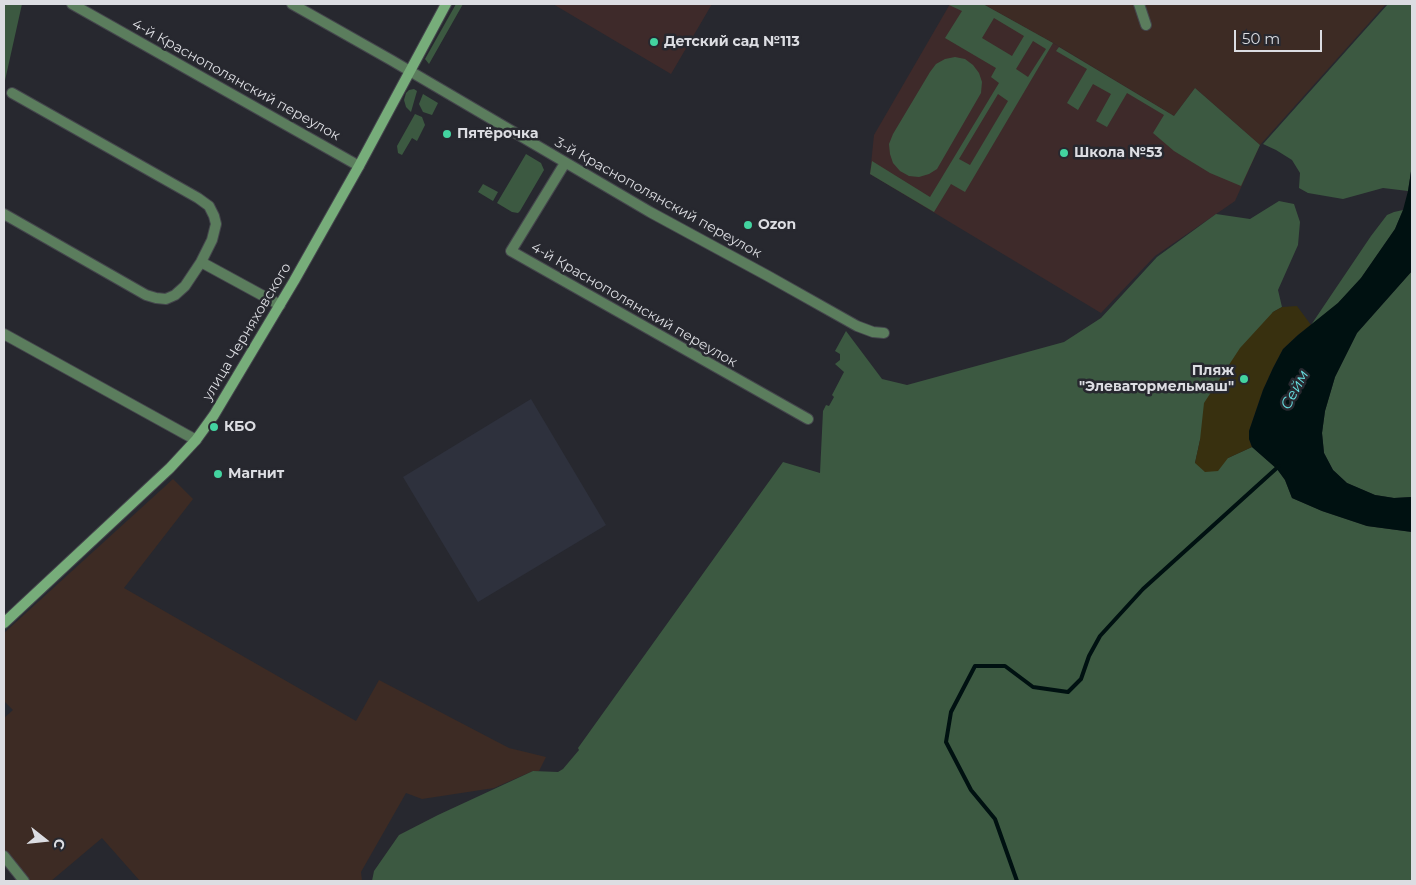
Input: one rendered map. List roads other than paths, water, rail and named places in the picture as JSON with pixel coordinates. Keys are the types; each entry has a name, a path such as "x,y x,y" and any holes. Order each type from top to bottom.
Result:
{"main road":[{"name":"улица Черняховского","path":"4,623 170,468 196,440 219,407 280,305 359,166 446,4"}],"street":[{"name":"4-й Краснополянский переулок","path":"72,4 359,166"},
{"name":"3-й Краснополянский переулок","path":"292,4 650,212 857,326 884,333"},
{"path":"1139,4 1146,24"},
{"path":"4,214 146,295 166,299 175,295 186,286 202,262 212,240 216,224 209,206 198,198 12,93"},
{"name":"4-й Краснополянский переулок","path":"565,163 511,251 808,419"},
{"path":"202,262 280,305"},
{"path":"4,334 196,440"},
{"path":"4,856 24,881"}],"water":[{"name":"Сейм","path":"1412,165 1412,271 1357,333 1335,377 1325,411 1322,433 1324,453 1333,470 1347,483 1375,495 1394,498 1412,497 1412,532 1367,526 1322,511 1292,498 1285,480 1277,469 1252,447 1249,431 1263,390 1283,349 1338,303 1361,278 1395,229 1403,210"}],"waterway":[{"path":"1017,881 995,819 971,790 946,742 951,712 975,666 1005,666 1033,687 1068,692 1081,679 1089,656 1100,636 1143,589 1279,466"}],"place":[{"name":"Детский сад №113","path":"654,42"},
{"name":"Пятёрочка","path":"447,134"},
{"name":"Школа №53","path":"1064,153"},
{"name":"Ozon","path":"748,225"},
{"name":"Пляж \"Элеватормельмаш\"","path":"1244,379"},
{"name":"КБО","path":"214,427"},
{"name":"Магнит","path":"218,474"}]}
